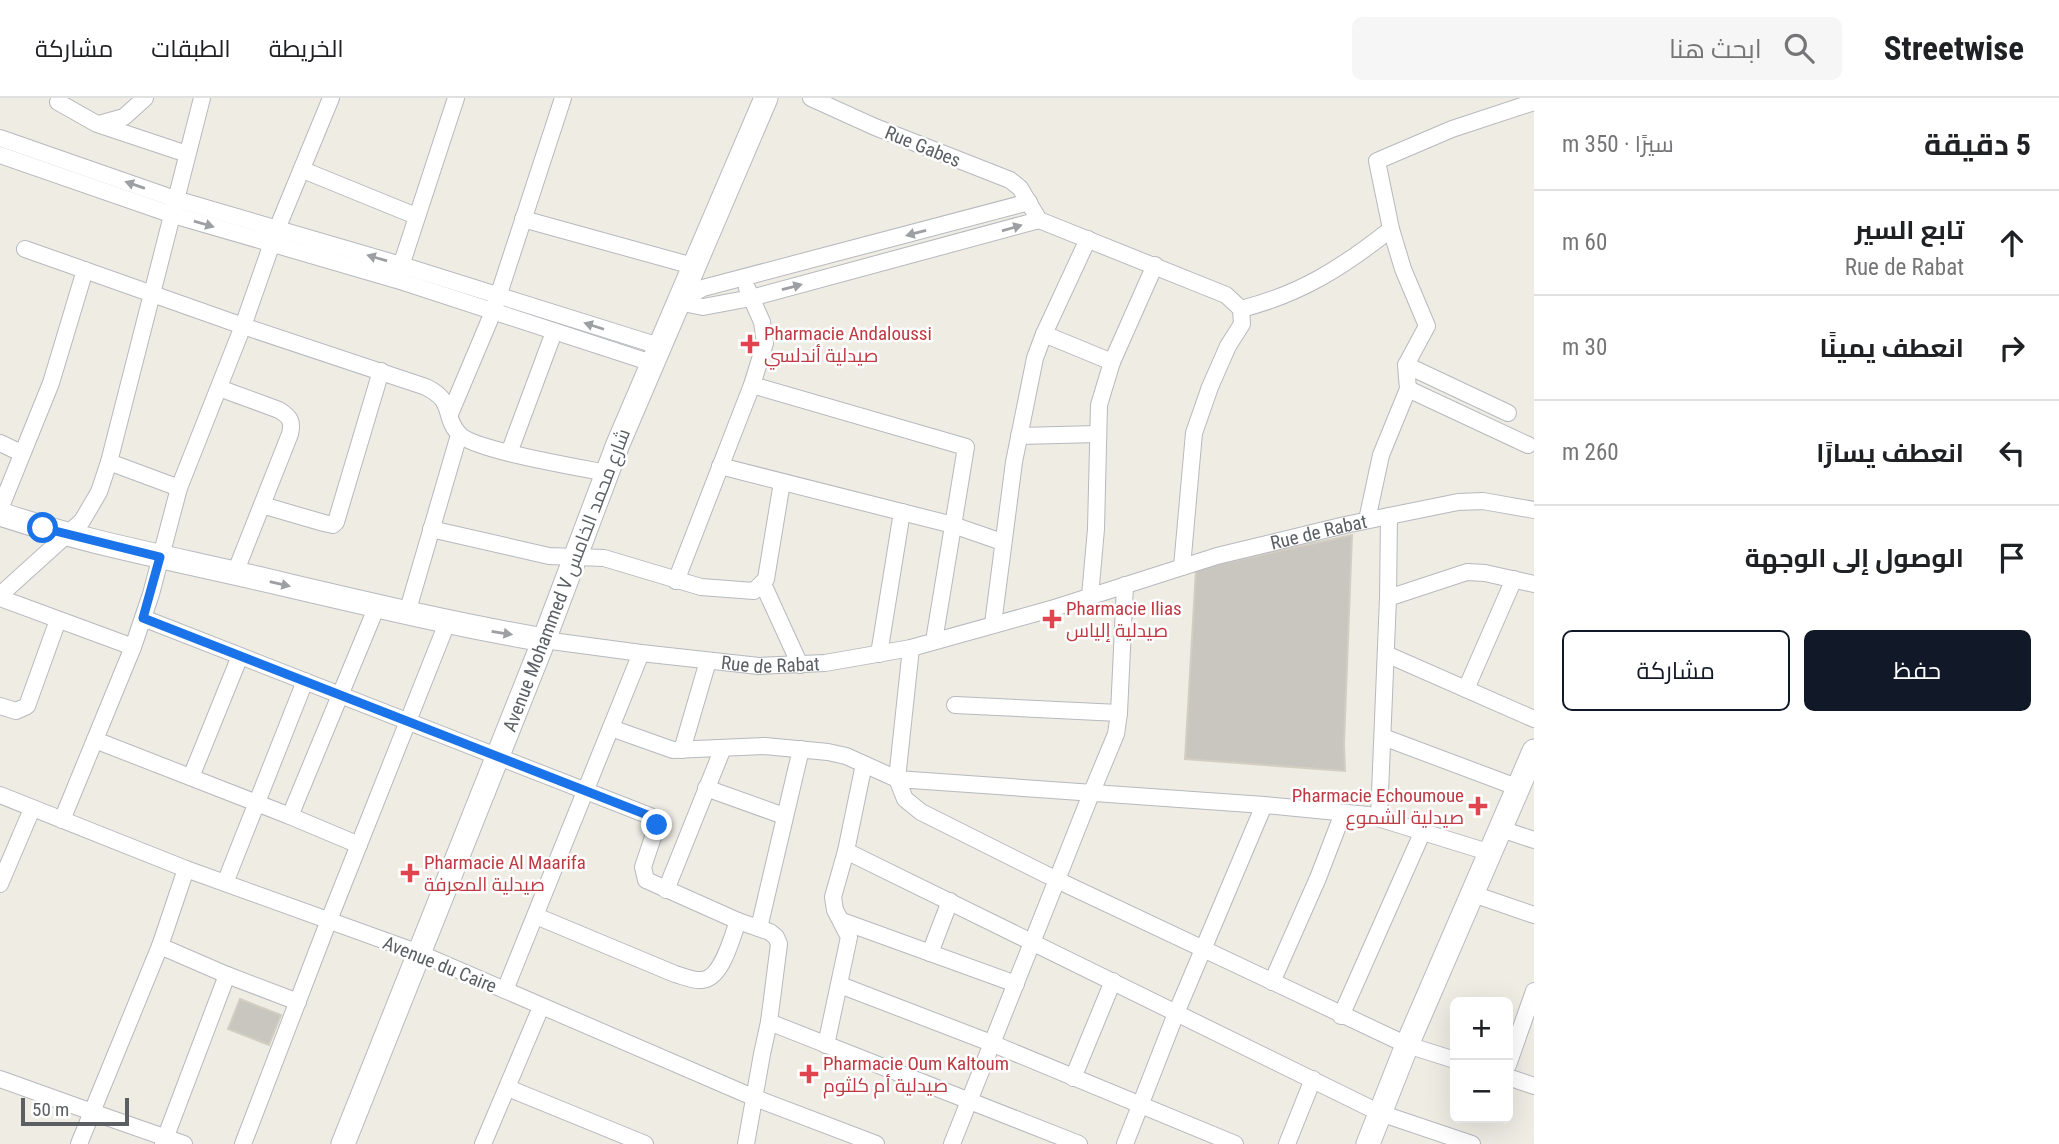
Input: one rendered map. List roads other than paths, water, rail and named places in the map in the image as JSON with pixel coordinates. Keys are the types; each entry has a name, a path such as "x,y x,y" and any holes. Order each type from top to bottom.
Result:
{"main road":[{"name":"Avenue Mohammed V شارع محمد الخامس","path":"343,1144 498,758 607,473 766,98"},
{"name":"Rue de Rabat","path":"0,511 69,534 160,557 447,623 544,640"},
{"path":"1368,1144 1406,1045 1534,751"}],"street":[{"path":"97,124 124,117 145,98"},
{"path":"133,647 0,596 69,534 90,509 99,492 202,98"},
{"path":"62,820 133,647 179,488 331,98"},
{"path":"399,273 456,98"},
{"path":"450,414 493,312 563,98"},
{"name":"Rue Gabes","path":"811,98 875,127 1010,180 1016,184 1039,220"},
{"path":"57,99 97,124 187,153"},
{"path":"1367,520 1381,455 1408,389 1406,365 1427,326 1403,269 1391,229 1377,161 1452,129 1534,102"},
{"path":"0,138 172,206"},
{"path":"0,155 399,273 498,296 655,355"},
{"path":"303,170 416,216"},
{"path":"678,302 703,288 1029,202"},
{"path":"523,219 693,265"},
{"path":"678,302 703,307 751,298 1039,220 1226,295 1241,309 1242,324 1228,346 1194,433 1182,567"},
{"path":"1241,309 1289,295 1329,274 1391,229"},
{"path":"993,624 1002,542 1035,358 1088,239"},
{"path":"25,249 437,392 445,400 459,435 407,613"},
{"path":"1090,596 1096,529 1099,405 1112,362 1155,265"},
{"path":"0,511 51,383 85,270"},
{"path":"399,273 493,312 554,332 655,355"},
{"path":"676,581 752,385 765,343 765,334 743,279"},
{"path":"509,453 554,332"},
{"path":"1044,334 1112,362"},
{"path":"1406,365 1508,413"},
{"path":"262,505 324,523 336,522 381,371"},
{"path":"752,385 966,447 934,641"},
{"path":"219,388 279,410 291,421 290,434 235,573"},
{"path":"1408,389 1528,445"},
{"path":"1019,436 1098,434"},
{"path":"459,435 509,453 607,473"},
{"path":"0,443 21,453"},
{"path":"109,462 179,488"},
{"path":"720,466 953,525 1002,542"},
{"path":"431,529 549,556 604,558 701,587 754,591 764,584 766,579 782,481"},
{"name":"Rue de Rabat","path":"544,640 759,666 800,665 911,648 1182,567 1367,520 1470,501 1534,510"},
{"path":"879,654 902,512"},
{"path":"1379,817 1389,516"},
{"path":"1388,598 1467,572 1485,573 1534,584"},
{"path":"1466,689 1514,579"},
{"path":"764,584 800,665"},
{"path":"951,1144 1091,793 1112,748 1119,713 1125,585"},
{"path":"290,816 377,606"},
{"path":"143,618 650,816 654,820 656,830 643,867 646,880 738,921 770,932 779,944 769,1022 746,1144"},
{"path":"0,706 20,711 27,706 58,620"},
{"path":"243,1144 447,623"},
{"path":"911,648 897,779 905,799 921,812 1341,1016 1406,1045 1450,1058"},
{"path":"505,990 640,653"},
{"path":"1386,654 1534,719"},
{"path":"191,777 240,656"},
{"path":"681,750 708,661"},
{"path":"225,883 305,681"},
{"path":"955,705 1119,713"},
{"path":"611,728 651,744 681,750 765,746 846,756 897,779 1264,805 1379,817 1491,853"},
{"path":"1383,737 1519,788"},
{"path":"95,740 359,845"},
{"path":"666,890 723,748"},
{"path":"759,928 801,749"},
{"path":"826,1045 849,937 835,910 833,897 864,764"},
{"path":"706,788 784,816"},
{"name":"Avenue du Caire","path":"0,795 186,869 419,953 755,1098 876,1144"},
{"path":"1125,1144 1177,1011 1264,805"},
{"path":"1,881 32,808"},
{"path":"1272,982 1318,878 1343,813"},
{"path":"1502,829 1534,840"},
{"path":"1341,1016 1423,831"},
{"path":"846,850 1380,1113 1472,1144"},
{"path":"79,1144 160,946 186,869"},
{"path":"1473,894 1534,915"},
{"path":"930,953 950,901"},
{"path":"536,916 675,974 705,981 714,975 722,962 738,921"},
{"path":"842,921 1016,984"},
{"path":"160,946 298,1002"},
{"path":"164,1140 228,975"},
{"path":"1073,1078 1113,981"},
{"path":"840,985 990,1043 1235,1144"},
{"path":"1510,1060 1534,991"},
{"path":"484,1144 541,1007"},
{"path":"769,1022 1079,1144"},
{"path":"0,1079 164,1140 184,1144"},
{"path":"1287,1144 1313,1079"},
{"path":"1513,1079 1534,1086"},
{"path":"508,1088 645,1144"}],"place":[{"name":"Pharmacie Andaloussi صيدلية أندلسي","path":"750,344"},
{"name":"Pharmacie Ilias صيدلية إلياس","path":"1052,619"},
{"name":"Pharmacie Echoumoue صيدلية الشموع","path":"1478,806"},
{"name":"Pharmacie Al Maarifa صيدلية المعرفة","path":"410,873"},
{"name":"Pharmacie Oum Kaltoum صيدلية أم كلثوم","path":"809,1074"}]}
